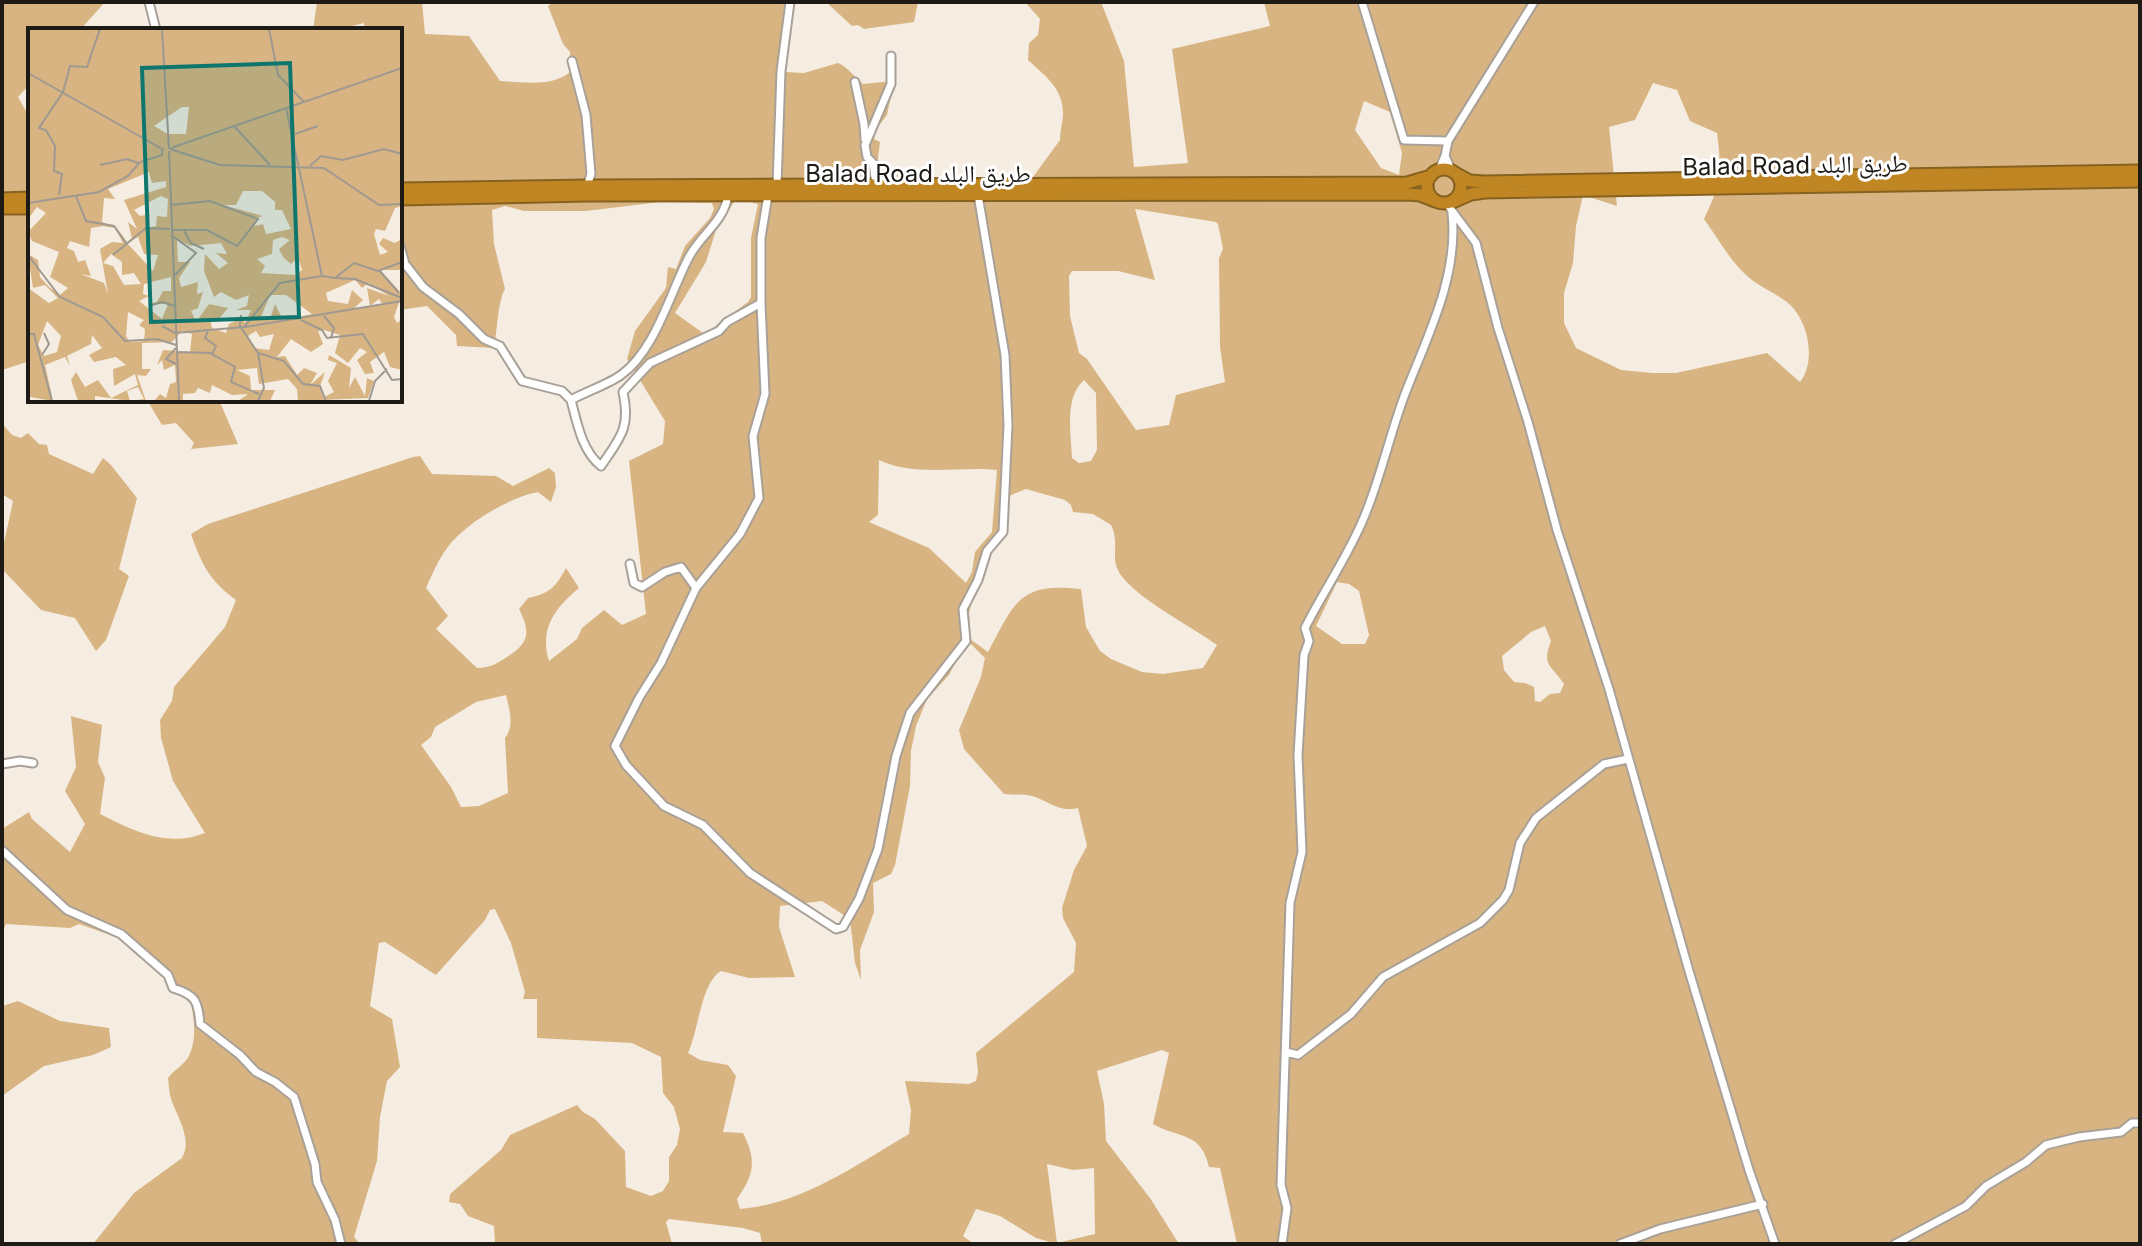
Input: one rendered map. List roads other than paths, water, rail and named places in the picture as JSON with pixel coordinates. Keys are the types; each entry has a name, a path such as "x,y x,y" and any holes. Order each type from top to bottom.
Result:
{"highway":[{"name":"Balad Road طريق البلد","path":"402,189 1407,183 1444,172 1470,181 1484,182 2140,171"},
{"path":"1444,172 1462,187 1461,193 1447,205 1428,192 1444,172"},
{"name":"Balad Road طريق البلد","path":"402,199 1408,194 1447,205 1471,194 1485,192 2140,181"},
{"path":"2,199 28,198"},
{"path":"2,208 28,208"}],"street":[{"path":"149,2 156,28"},
{"path":"777,185 781,71 790,2"},
{"path":"1362,2 1404,140 1448,141"},
{"path":"1444,172 1448,141 1534,2"},
{"path":"865,145 891,84 891,56"},
{"path":"572,61 586,115 591,174 587,186"},
{"path":"855,82 867,157 873,163 876,185"},
{"path":"571,400 622,375 638,356 691,254 726,209 728,195"},
{"path":"768,195 761,238 765,394 753,436 759,498 740,534 696,588 661,663 615,746 626,765 664,806 703,825 750,873 836,929 843,927 859,899 878,849 896,756 910,713 966,641 963,609 978,580 987,551 1003,532 1008,425 1005,355 978,195"},
{"path":"1447,205 1476,243 1557,530 1628,759 1723,1085 1775,1244"},
{"path":"1282,1244 1287,1208 1281,1185 1290,903 1302,852 1298,755 1304,655 1309,641 1305,628 1330,578 1349,551 1366,513 1405,395 1428,338 1446,283 1455,237 1447,205"},
{"path":"402,253 405,264 423,287 459,314 484,339 500,346 522,381 562,391 571,400 575,419 591,458 601,466 621,435 627,412 623,392 650,363 719,331 727,322 761,303"},
{"path":"630,564 634,583 642,587 665,572 681,567 696,588"},
{"path":"1286,1052 1298,1055 1332,1030 1351,1014 1383,977 1476,927 1509,890 1520,843 1536,818 1604,764 1628,759"},
{"path":"2,764 20,761 33,763"},
{"path":"2,850 67,910 121,934 168,975 173,988 188,992 199,1005 200,1024 240,1055 256,1072 294,1097 315,1164 317,1182 335,1220 341,1244"},
{"path":"1895,1244 1966,1206 1986,1186 2026,1162 2046,1145 2121,1132 2132,1123 2140,1123"},
{"path":"1620,1244 1660,1229 1763,1204"}]}
